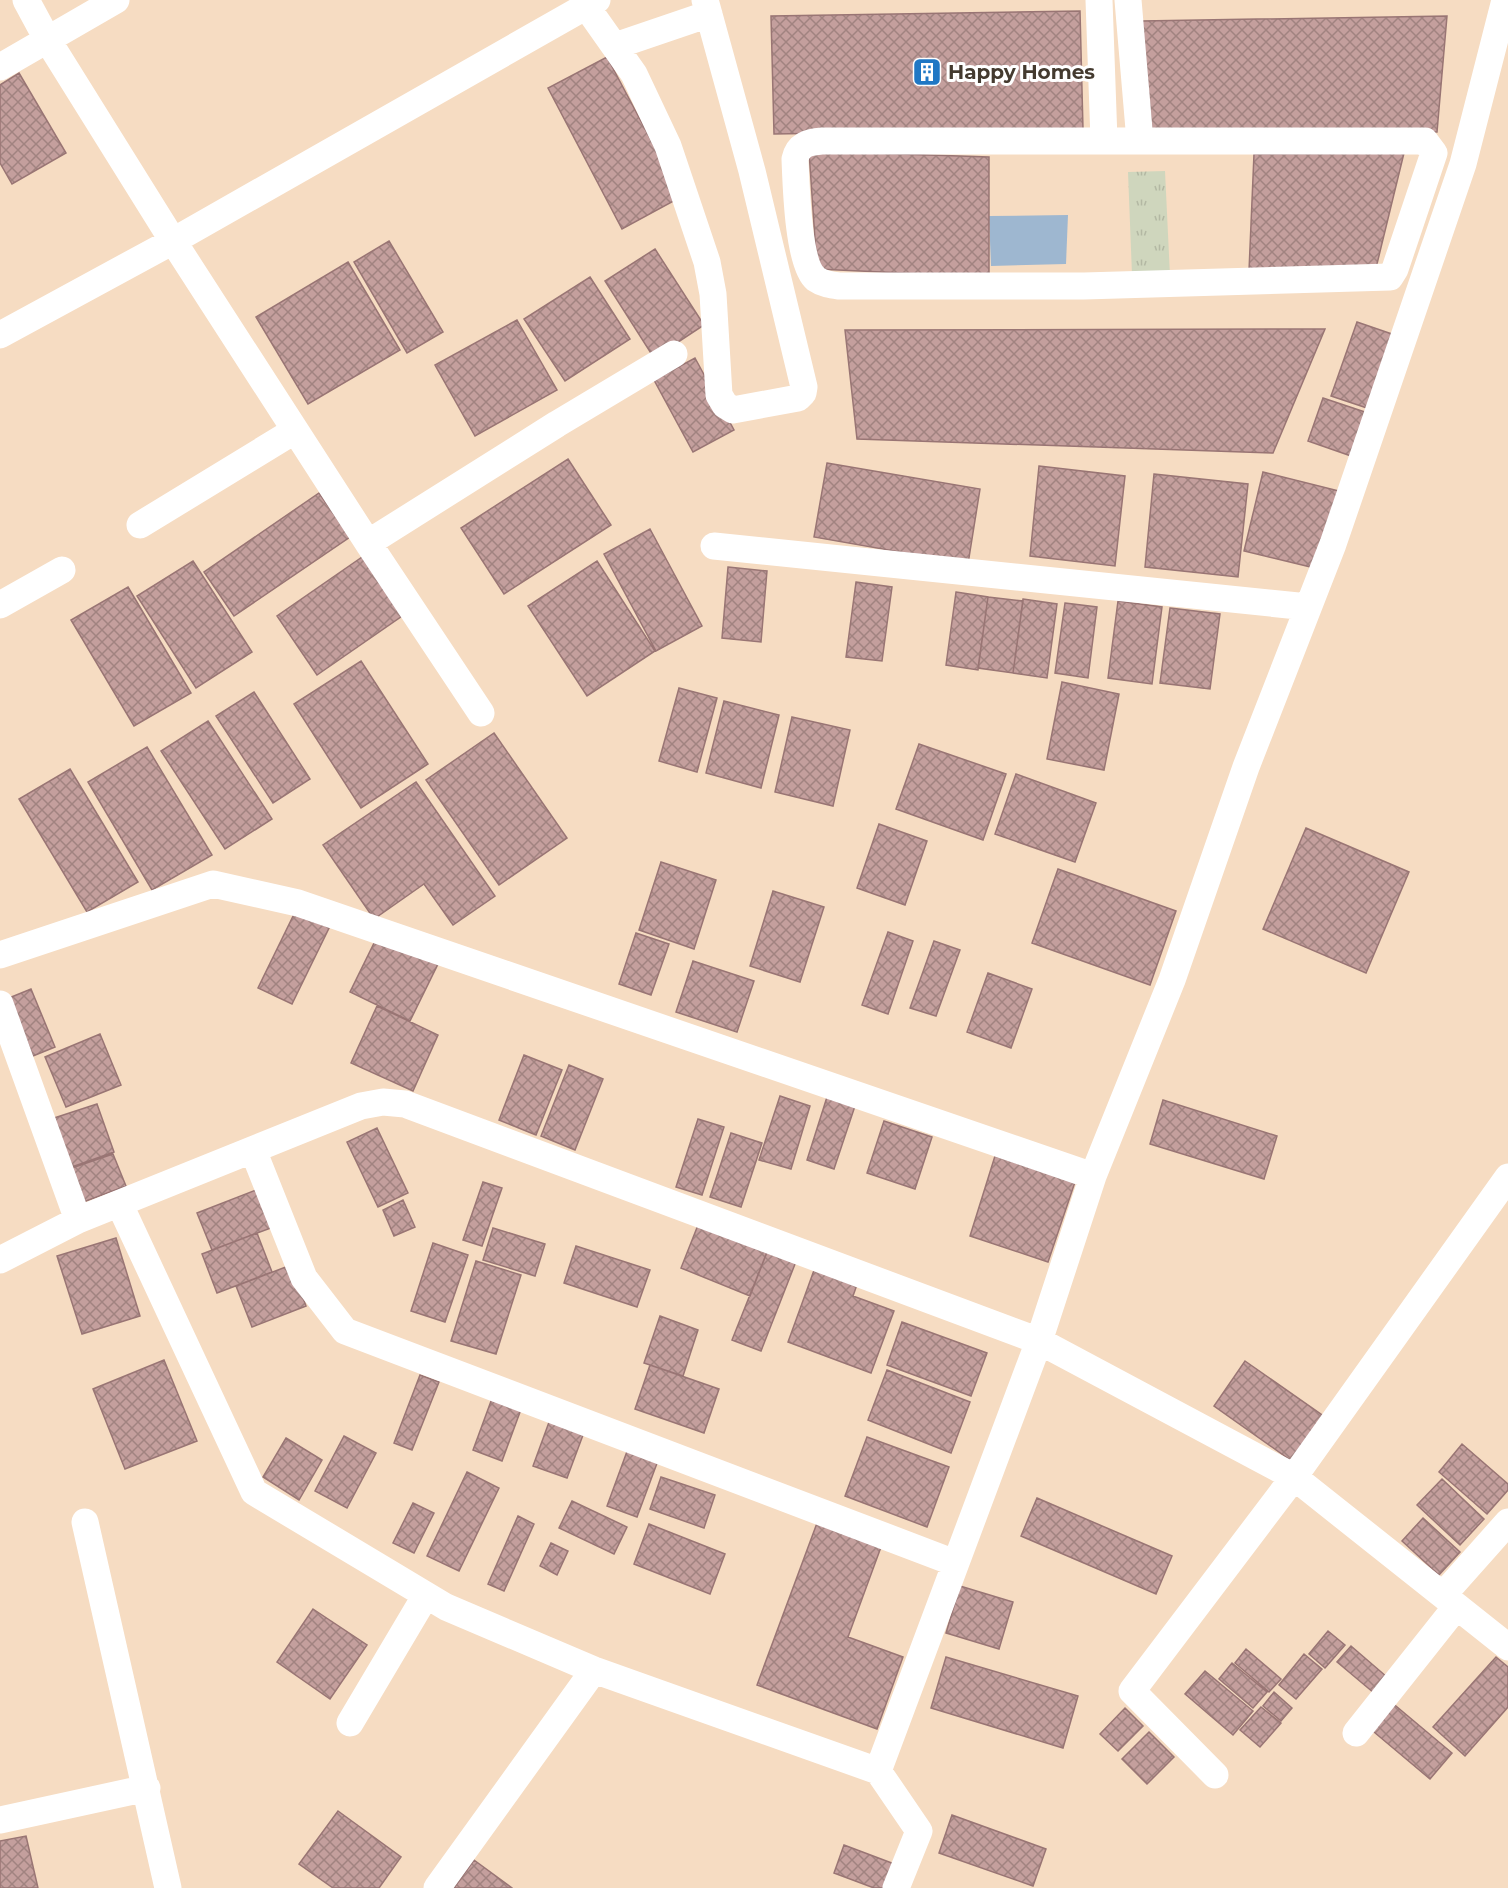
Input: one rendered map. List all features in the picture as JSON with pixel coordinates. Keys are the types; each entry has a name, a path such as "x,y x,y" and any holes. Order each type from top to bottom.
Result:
{"street":[{"path":"26,0 47,39 294,431 481,713"},
{"path":"0,67 116,0"},
{"path":"1099,0 1104,140"},
{"path":"1128,0 1140,141"},
{"path":"878,1771 1039,1341 1093,1176 1172,980 1246,767 1337,533 1462,164 1505,0"},
{"path":"0,335 173,241 591,3 615,46 634,74 668,146 707,262 713,294 719,395 724,405 733,410 798,398 803,393 804,387 788,315 752,171 707,7 675,12 615,46"},
{"path":"1104,140 1425,141 1434,153 1395,269 1390,277 1084,286 838,286 815,279 808,269 801,240 795,159 797,150 810,142 1104,140"},
{"path":"368,543 557,423 674,354"},
{"path":"140,525 294,431"},
{"path":"714,546 1308,607"},
{"path":"0,604 62,570"},
{"path":"0,955 213,884 298,903 1093,1176"},
{"path":"0,1004 78,1220"},
{"path":"0,1260 78,1220 361,1106 383,1102 405,1104 1039,1341 1294,1477 1508,1647"},
{"path":"253,1150 304,1278 345,1331 955,1563"},
{"path":"1215,1775 1132,1691 1294,1477 1508,1177"},
{"path":"120,1205 254,1492 446,1606 594,1670 878,1771 919,1831 896,1888"},
{"path":"85,1522 168,1888"},
{"path":"1356,1732 1508,1522"},
{"path":"351,1723 426,1595"},
{"path":"437,1888 594,1670"},
{"path":"0,1821 147,1788"}],"green space":[{"path":"1165,171 1170,276 1132,275 1128,172"}],"water":[{"path":"1068,215 1066,264 991,266 989,216"}],"building":[{"name":"Happy Homes","path":"1080,11 1083,129 774,134 771,16"},
{"path":"1447,16 1437,132 1152,131 1142,21"},
{"path":"607,57 681,197 622,229 548,88"},
{"path":"19,73 66,153 12,184 0,163 0,85"},
{"path":"809,151 989,157 989,277 817,269"},
{"path":"1404,153 1376,268 1249,271 1254,154"},
{"path":"389,241 443,332 407,353 354,262"},
{"path":"655,249 704,325 654,358 605,281"},
{"path":"348,262 400,350 308,404 256,317"},
{"path":"590,277 630,339 565,381 524,319"},
{"path":"517,320 557,390 475,436 435,365"},
{"path":"1357,322 1392,334 1367,408 1331,396"},
{"path":"1325,329 1273,453 857,439 845,330"},
{"path":"695,358 734,430 693,452 654,380"},
{"path":"1323,398 1365,412 1351,456 1308,441"},
{"path":"568,459 611,525 504,594 461,528"},
{"path":"827,463 980,489 968,564 814,537"},
{"path":"1039,466 1125,476 1115,566 1030,556"},
{"path":"1263,472 1339,491 1319,569 1244,551"},
{"path":"1154,474 1248,484 1238,577 1145,567"},
{"path":"319,493 350,537 234,616 204,572"},
{"path":"650,529 702,626 656,651 604,554"},
{"path":"365,555 405,614 317,675 277,616"},
{"path":"193,561 252,652 196,688 137,596"},
{"path":"597,561 655,651 587,696 528,606"},
{"path":"728,567 767,571 761,642 722,638"},
{"path":"856,582 892,587 882,661 846,657"},
{"path":"128,587 191,693 134,726 71,620"},
{"path":"956,592 988,597 978,670 946,665"},
{"path":"988,597 1023,601 1013,673 978,668"},
{"path":"1023,599 1057,604 1047,678 1013,673"},
{"path":"1118,601 1162,607 1152,684 1108,678"},
{"path":"1065,603 1097,607 1088,678 1055,673"},
{"path":"1170,608 1220,614 1210,689 1160,683"},
{"path":"361,661 428,764 361,808 294,704"},
{"path":"1062,682 1119,694 1104,770 1047,759"},
{"path":"679,688 717,698 697,772 659,761"},
{"path":"254,692 310,779 273,803 216,716"},
{"path":"724,701 779,715 761,788 706,773"},
{"path":"792,717 850,730 833,806 775,792"},
{"path":"208,721 272,819 225,849 161,751"},
{"path":"494,733 567,838 499,885 426,780"},
{"path":"919,744 1006,774 983,840 896,809"},
{"path":"147,747 212,855 152,890 88,782"},
{"path":"70,769 138,882 87,912 19,799"},
{"path":"1016,774 1096,803 1075,862 995,834"},
{"path":"416,782 495,896 453,925 424,884 374,919 323,845"},
{"path":"879,824 927,841 905,905 857,888"},
{"path":"1306,828 1409,872 1366,973 1263,929"},
{"path":"661,862 716,880 694,949 639,930"},
{"path":"1058,869 1176,911 1150,985 1032,943"},
{"path":"773,891 824,907 800,982 750,966"},
{"path":"297,908 331,924 292,1004 258,988"},
{"path":"888,932 913,941 888,1014 862,1005"},
{"path":"636,933 669,944 651,995 619,984"},
{"path":"378,935 438,964 410,1021 350,992"},
{"path":"934,941 960,950 936,1016 910,1008"},
{"path":"693,961 754,981 737,1032 676,1012"},
{"path":"988,973 1032,989 1011,1048 967,1032"},
{"path":"31,989 55,1047 33,1056 9,998"},
{"path":"377,1006 438,1035 413,1091 351,1063"},
{"path":"100,1034 121,1085 66,1107 45,1057"},
{"path":"524,1055 562,1070 536,1135 499,1120"},
{"path":"569,1065 603,1079 575,1150 541,1136"},
{"path":"780,1096 810,1106 791,1169 759,1160"},
{"path":"827,1097 855,1106 834,1169 807,1160"},
{"path":"1163,1100 1277,1136 1264,1179 1150,1144"},
{"path":"97,1104 114,1152 69,1168 51,1119"},
{"path":"698,1119 724,1127 702,1195 676,1187"},
{"path":"884,1121 932,1137 915,1189 867,1173"},
{"path":"377,1128 408,1193 378,1207 347,1142"},
{"path":"731,1133 762,1143 741,1207 710,1197"},
{"path":"113,1154 126,1186 78,1204 66,1170"},
{"path":"995,1156 1075,1182 1048,1262 970,1236"},
{"path":"483,1182 502,1188 482,1246 463,1240"},
{"path":"261,1188 276,1226 212,1250 197,1213"},
{"path":"403,1200 415,1227 394,1236 383,1210"},
{"path":"700,1220 769,1247 750,1296 681,1268"},
{"path":"493,1228 545,1244 535,1276 483,1260"},
{"path":"257,1233 272,1272 217,1293 202,1254"},
{"path":"116,1238 140,1316 82,1334 57,1256"},
{"path":"433,1243 468,1255 445,1322 411,1311"},
{"path":"576,1246 650,1270 637,1307 564,1283"},
{"path":"769,1247 797,1259 761,1351 732,1340"},
{"path":"476,1261 521,1275 496,1354 451,1341"},
{"path":"817,1262 859,1279 853,1296 894,1311 871,1373 788,1342"},
{"path":"291,1265 306,1306 252,1327 236,1286"},
{"path":"660,1316 698,1330 683,1376 644,1363"},
{"path":"902,1322 987,1353 971,1396 887,1365"},
{"path":"164,1360 197,1441 125,1469 93,1389"},
{"path":"1245,1361 1325,1417 1293,1462 1214,1406"},
{"path":"650,1365 719,1389 704,1433 635,1409"},
{"path":"887,1370 970,1402 951,1453 868,1420"},
{"path":"420,1375 439,1382 412,1450 394,1443"},
{"path":"494,1393 523,1404 502,1461 473,1450"},
{"path":"552,1414 586,1427 567,1478 533,1466"},
{"path":"344,1436 376,1453 347,1508 315,1491"},
{"path":"867,1437 949,1467 927,1527 845,1496"},
{"path":"286,1438 322,1460 299,1500 263,1477"},
{"path":"1462,1444 1508,1484 1508,1490 1487,1514 1439,1472"},
{"path":"629,1446 659,1458 637,1517 607,1506"},
{"path":"467,1472 499,1488 459,1571 427,1556"},
{"path":"661,1477 715,1495 704,1528 650,1509"},
{"path":"1442,1479 1484,1519 1460,1545 1417,1505"},
{"path":"1037,1498 1172,1556 1156,1594 1021,1536"},
{"path":"572,1501 627,1527 614,1554 559,1528"},
{"path":"413,1503 434,1513 414,1553 393,1543"},
{"path":"820,1515 884,1539 848,1637 903,1657 877,1729 757,1685"},
{"path":"518,1516 534,1524 504,1591 488,1584"},
{"path":"1423,1518 1460,1552 1439,1575 1402,1541"},
{"path":"649,1524 725,1554 710,1594 634,1564"},
{"path":"551,1543 568,1551 557,1575 540,1566"},
{"path":"960,1586 1013,1602 999,1649 946,1633"},
{"path":"313,1609 367,1645 330,1699 277,1662"},
{"path":"1328,1631 1345,1645 1325,1668 1309,1654"},
{"path":"1351,1646 1387,1677 1374,1693 1337,1662"},
{"path":"1246,1649 1281,1679 1269,1692 1235,1663"},
{"path":"1304,1654 1322,1669 1296,1699 1279,1685"},
{"path":"946,1657 1078,1696 1063,1748 931,1708"},
{"path":"1496,1657 1508,1667 1508,1707 1465,1756 1433,1727"},
{"path":"1232,1663 1267,1692 1253,1708 1219,1679"},
{"path":"1205,1671 1253,1711 1233,1735 1185,1694"},
{"path":"1274,1692 1292,1708 1281,1721 1263,1706"},
{"path":"1390,1701 1452,1753 1430,1779 1368,1727"},
{"path":"1261,1707 1281,1723 1260,1747 1240,1730"},
{"path":"1125,1708 1143,1726 1118,1751 1100,1734"},
{"path":"1149,1732 1174,1757 1147,1784 1122,1759"},
{"path":"338,1811 401,1857 379,1888 333,1888 299,1864"},
{"path":"952,1815 1046,1849 1033,1886 939,1853"},
{"path":"26,1836 38,1888 0,1888 0,1841"},
{"path":"844,1845 897,1865 889,1888 874,1888 834,1873"},
{"path":"474,1860 512,1888 454,1888"}],"place":[{"name":"Happy Homes","path":"927,72"}]}
